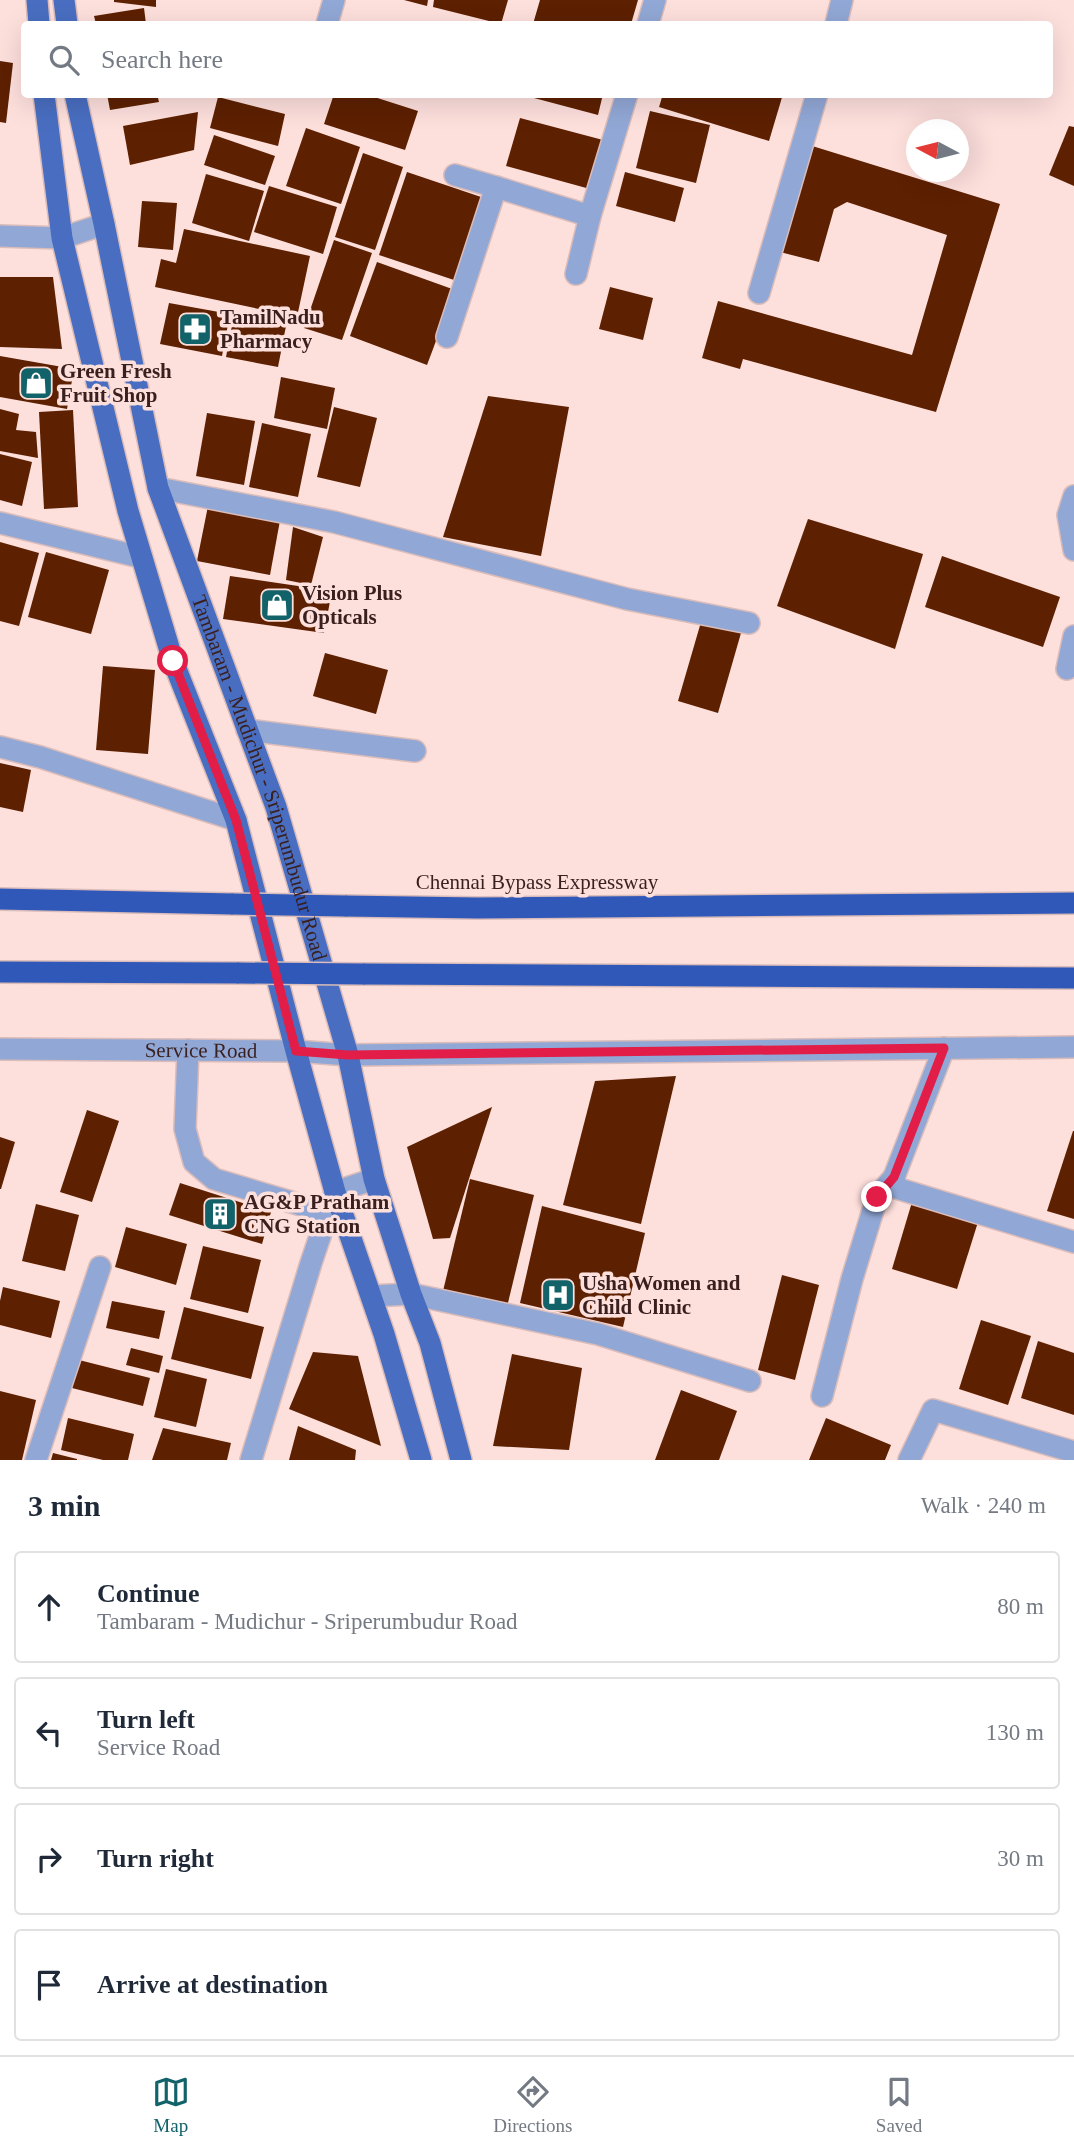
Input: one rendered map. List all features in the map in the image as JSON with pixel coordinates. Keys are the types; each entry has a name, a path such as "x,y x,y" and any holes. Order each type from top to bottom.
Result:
{"highway":[{"name":"Chennai Bypass Expressway","path":"0,899 491,908 1074,903"},
{"path":"0,972 1074,978"}],"main road":[{"path":"37,0 39,21"},
{"path":"64,0 67,21"},
{"name":"Tambaram - Mudichur - Sriperumbudur Road","path":"45,98 62,237 140,556 173,661 236,820 335,1192 421,1460"},
{"name":"Tambaram - Mudichur - Sriperumbudur Road","path":"76,98 158,488 275,807 348,1055 374,1179 411,1294 430,1343 461,1460"}],"street":[{"path":"328,21 334,0"},
{"path":"649,21 655,0"},
{"path":"837,21 842,0"},
{"path":"576,274 590,216 626,98"},
{"path":"759,293 815,103"},
{"path":"455,175 590,216"},
{"path":"447,337 496,187"},
{"path":"0,236 62,237 104,224"},
{"path":"158,488 334,523 627,599 749,623"},
{"path":"1074,496 1068,515 1074,550"},
{"path":"0,523 140,556"},
{"path":"1067,669 1074,636"},
{"path":"247,730 415,751"},
{"path":"0,747 40,757 236,820"},
{"name":"Service Road","path":"0,1049 296,1051 348,1055 1074,1047"},
{"path":"822,1396 852,1279 877,1197 894,1177 944,1048"},
{"path":"188,1051 185,1129 194,1162 214,1179 328,1213"},
{"path":"894,1177 896,1188 1074,1242"},
{"path":"251,1460 335,1192 374,1179"},
{"path":"36,1460 100,1267"},
{"path":"370,1296 411,1294 598,1334 750,1381"},
{"path":"909,1460 933,1410 1074,1452"}],"building":[{"path":"156,0 156,7 114,2"},
{"path":"404,0 428,0 427,6"},
{"path":"434,0 508,0 502,21 489,21 433,7"},
{"path":"540,0 638,0 632,21 534,21"},
{"path":"144,8 146,21 95,21 94,16"},
{"path":"0,61 13,63 6,123 0,122"},
{"path":"108,98 158,98 159,102 110,110"},
{"path":"218,98 285,114 278,146 210,128"},
{"path":"333,98 377,98 418,111 405,150 324,124"},
{"path":"534,98 602,98 598,115"},
{"path":"662,98 782,98 769,141 659,107"},
{"path":"650,111 710,125 696,183 636,168"},
{"path":"198,112 194,150 130,165 123,126"},
{"path":"520,118 603,140 590,189 506,166"},
{"path":"1069,126 1074,127 1074,186 1049,175"},
{"path":"306,128 360,147 341,204 286,186"},
{"path":"214,135 275,156 265,185 204,165"},
{"path":"809,145 906,175 906,182 929,182 1000,204 936,412 743,359 740,369 702,358 718,301 912,355 947,235 847,202 834,209 819,262 780,252"},
{"path":"363,153 403,167 375,250 335,237"},
{"path":"407,172 484,198 457,281 379,255"},
{"path":"625,172 684,188 675,222 616,206"},
{"path":"206,174 264,191 249,241 192,223"},
{"path":"269,186 337,207 323,254 254,232"},
{"path":"142,201 177,203 173,250 138,247"},
{"path":"184,229 310,256 297,317 155,287 161,259 176,263"},
{"path":"334,240 372,253 342,340 304,328"},
{"path":"377,262 455,290 427,365 350,336"},
{"path":"0,277 53,277 62,349 0,347"},
{"path":"610,287 653,298 643,340 599,329"},
{"name":"TamilNadu Pharmacy","path":"169,303 230,314 222,356 160,344"},
{"path":"234,315 286,326 278,367 226,357"},
{"name":"Green Fresh Fruit Shop","path":"0,356 74,369 67,409 0,397"},
{"path":"281,377 335,388 327,429 274,418"},
{"path":"488,396 569,407 541,556 443,537"},
{"path":"334,407 377,418 360,487 317,477"},
{"path":"0,409 19,414 16,430 36,432 38,458 0,451"},
{"path":"73,410 78,507 44,509 39,412"},
{"path":"207,413 255,421 244,485 196,476"},
{"path":"262,423 311,434 298,497 249,487"},
{"path":"0,454 32,462 22,506 0,500"},
{"path":"209,501 281,515 270,575 197,561"},
{"path":"808,519 923,554 895,649 777,606"},
{"path":"293,527 323,537 311,585 286,580"},
{"path":"0,542 39,553 19,626 0,621"},
{"path":"46,552 109,570 91,634 28,617"},
{"path":"942,556 1060,597 1043,647 925,607"},
{"name":"Vision Plus Opticals","path":"230,576 332,591 324,633 223,619"},
{"path":"701,622 741,633 718,713 678,701"},
{"path":"325,653 388,670 376,714 313,696"},
{"path":"103,666 155,670 148,754 96,750"},
{"path":"0,763 31,770 23,812 0,807"},
{"path":"676,1076 641,1224 563,1205 595,1081"},
{"path":"492,1107 450,1238 433,1239 407,1147"},
{"path":"87,1110 119,1121 92,1202 60,1192"},
{"path":"1074,1131 1074,1219 1047,1211"},
{"path":"0,1137 15,1142 1,1189 0,1189"},
{"path":"470,1179 534,1195 507,1307 443,1291"},
{"name":"AG&P Pratham CNG Station","path":"180,1183 271,1212 262,1244 169,1215"},
{"path":"912,1202 978,1222 957,1289 892,1269"},
{"path":"36,1204 79,1215 65,1271 22,1261"},
{"path":"542,1206 645,1233 623,1327 520,1303"},
{"path":"126,1227 187,1244 176,1285 115,1267"},
{"path":"203,1246 261,1260 248,1313 190,1299"},
{"path":"782,1275 819,1285 795,1380 758,1370"},
{"path":"3,1287 60,1301 51,1338 0,1325"},
{"path":"112,1301 165,1311 159,1339 106,1328"},
{"path":"184,1307 264,1327 251,1379 171,1359"},
{"path":"981,1320 1031,1336 1008,1405 959,1389"},
{"path":"1038,1341 1074,1353 1074,1415 1021,1398"},
{"path":"131,1348 163,1356 159,1373 126,1365"},
{"path":"313,1352 358,1356 381,1446 289,1409"},
{"path":"512,1354 582,1368 569,1450 493,1446"},
{"path":"79,1360 150,1378 143,1406 72,1388"},
{"path":"166,1369 207,1379 196,1427 154,1417"},
{"path":"681,1390 737,1411 719,1460 655,1460"},
{"path":"0,1391 36,1400 22,1460 0,1460"},
{"path":"68,1418 134,1434 128,1460 103,1460 61,1450"},
{"path":"826,1418 891,1445 885,1460 809,1460"},
{"path":"298,1426 356,1450 355,1460 289,1460"},
{"path":"163,1428 231,1443 227,1460 152,1460"},
{"path":"53,1453 77,1459 77,1460 51,1460"}],"place":[{"name":"TamilNadu Pharmacy","path":"195,329"},
{"name":"Green Fresh Fruit Shop","path":"36,383"},
{"name":"Vision Plus Opticals","path":"277,605"},
{"name":"AG&P Pratham CNG Station","path":"220,1214"},
{"name":"Usha Women and Child Clinic","path":"558,1295"}],"route":[{"path":"173,661 236,820 296,1051 348,1055 944,1048 894,1177 877,1197"}]}
